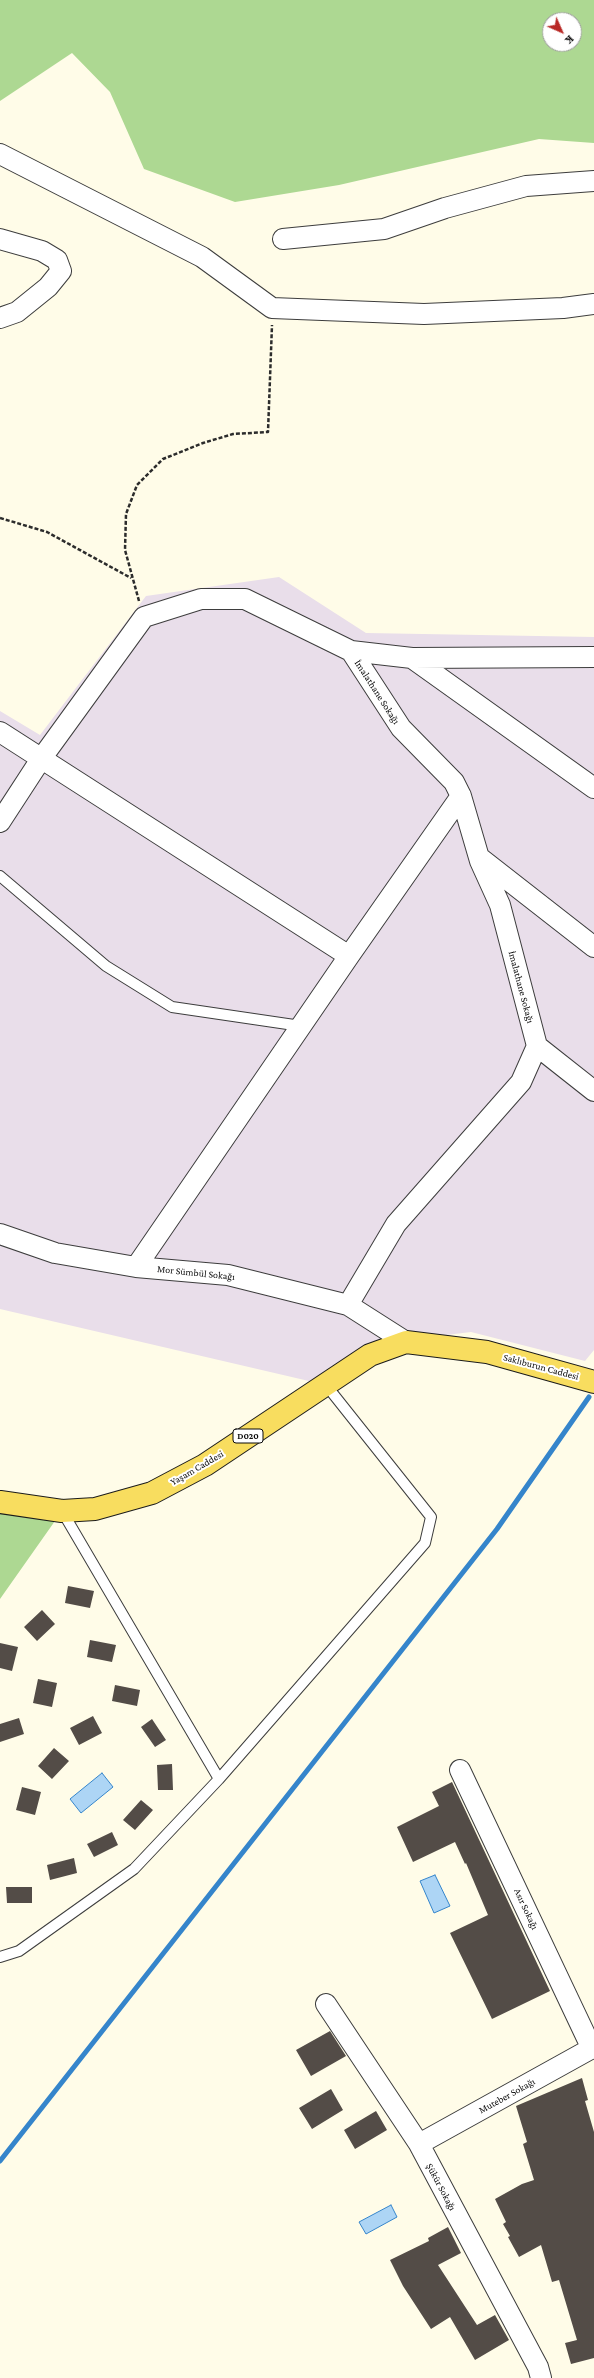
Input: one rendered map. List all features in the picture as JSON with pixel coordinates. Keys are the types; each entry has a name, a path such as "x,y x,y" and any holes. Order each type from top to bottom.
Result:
{"main road":[{"name":"Yaşam Caddesi","path":"0,1502 62,1511 95,1509 152,1493 205,1465 370,1355 406,1342 487,1352"},
{"name":"Saklıburun Caddesi","path":"487,1352 594,1382"}],"street":[{"path":"0,154 202,257 272,308 424,314 563,308 594,304"},
{"path":"283,240 384,229 445,208 526,186 594,181"},
{"path":"0,239 42,251 57,260 61,271 48,287 17,312 0,318"},
{"path":"0,822 41,760 144,617 201,599 245,599 351,651 412,658 594,657"},
{"name":"İmalathane Sokağı","path":"351,651 401,728 454,782 461,796 479,857 500,905 537,1046"},
{"path":"412,658 594,788"},
{"path":"0,732 41,760 349,956"},
{"path":"136,1267 349,956 461,796"},
{"path":"479,857 594,947"},
{"path":"348,1306 396,1224 522,1082 537,1046 594,1091"},
{"name":"Mor Sümbül Sokağı","path":"0,1234 55,1253 136,1267 228,1275 348,1306 406,1342"},
{"name":"Asır Sokağı","path":"460,1770 593,2048"},
{"name":"Şükür Sokağı","path":"326,2004 419,2144 538,2367 541,2378"},
{"name":"Muteber Sokağı","path":"419,2144 593,2048"}],"lane":[{"path":"0,876 106,966 172,1008 301,1026"},
{"path":"0,1957 19,1951 134,1869 219,1779 425,1543 431,1517 326,1384"},
{"path":"62,1511 219,1779"}],"path":[{"path":"144,617 131,578 125,550 126,514 137,485 162,460 203,443 233,434 268,432 272,308"},
{"path":"0,518 47,532 131,578"}],"shaded area":[{"path":"279,577 366,633 594,637 594,1350 585,1361 471,1332 405,1340 326,1385 0,1309 0,711 40,735 146,596"}],"green space":[{"path":"0,0 594,0 594,143 539,139 339,185 235,202 144,169 110,92 72,53 0,101"},
{"path":"0,1502 62,1511 0,1599"}],"water":[{"path":"102,1773 113,1787 81,1813 70,1799"},
{"path":"435,1875 450,1906 434,1913 420,1881"},
{"path":"391,2205 397,2217 366,2234 359,2222"}],"building":[{"path":"68,1586 94,1591 90,1608 65,1603"},
{"path":"42,1610 55,1624 37,1641 24,1627"},
{"path":"90,1640 116,1645 112,1662 87,1657"},
{"path":"0,1643 18,1647 12,1671 0,1668"},
{"path":"38,1679 57,1683 52,1707 33,1703"},
{"path":"115,1685 140,1690 137,1706 112,1701"},
{"path":"93,1716 102,1733 79,1745 70,1728"},
{"path":"19,1718 24,1734 0,1742 0,1724"},
{"path":"152,1719 166,1740 155,1747 141,1727"},
{"path":"54,1748 69,1761 52,1779 38,1766"},
{"path":"172,1764 173,1790 158,1790 157,1765"},
{"path":"452,1782 550,1991 492,2019 450,1933 488,1915 466,1863 465,1864 455,1842 413,1862 397,1827 439,1806 432,1792"},
{"path":"22,1787 41,1792 35,1815 16,1810"},
{"path":"141,1800 153,1810 135,1830 123,1820"},
{"path":"112,1832 118,1845 94,1857 87,1844"},
{"path":"74,1858 77,1873 50,1880 47,1865"},
{"path":"6,1887 32,1887 32,1903 7,1903"},
{"path":"330,2031 346,2056 311,2076 296,2050"},
{"path":"582,2078 588,2100 585,2101 594,2132 594,2358 571,2364 565,2343 577,2340 559,2280 552,2282 541,2245 519,2257 508,2237 510,2236 503,2224 506,2222 495,2199 522,2184 534,2180 523,2144 527,2142 516,2106"},
{"path":"331,2089 343,2110 312,2129 299,2108"},
{"path":"376,2111 387,2130 355,2149 344,2130"},
{"path":"448,2227 461,2253 438,2265 477,2325 495,2315 509,2340 475,2360 450,2317 431,2329 403,2286 390,2260 429,2241 428,2238"}],"waterway":[{"path":"0,2161 497,1529 589,1397"}]}
